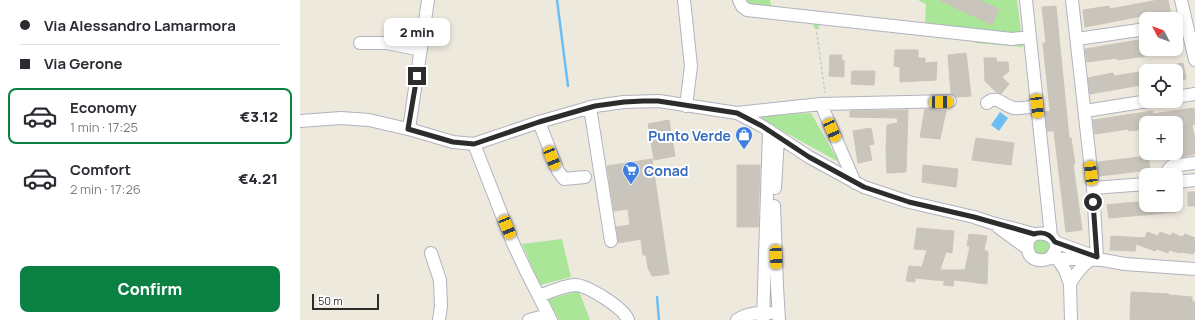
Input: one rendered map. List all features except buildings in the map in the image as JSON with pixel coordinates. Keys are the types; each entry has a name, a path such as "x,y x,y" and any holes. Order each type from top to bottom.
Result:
{"street":[{"path":"408,129 428,0"},
{"path":"684,0 691,66 686,106"},
{"path":"739,0 742,6 747,10 921,27 1012,39 1030,37"},
{"path":"1026,0 1048,214 1051,223 1045,236"},
{"path":"1072,0 1085,111 1097,259"},
{"path":"1181,0 1182,12"},
{"path":"1183,27 1195,60"},
{"path":"1077,39 1139,30"},
{"path":"360,43 387,43 421,50"},
{"path":"1183,95 1195,94"},
{"path":"987,103 992,99 996,99 1007,106 1014,108 1037,106"},
{"path":"300,121 340,118 369,120 453,142 474,144 539,122 590,107 605,107 630,103 658,101 737,113 824,104 946,101"},
{"path":"1085,111 1139,102"},
{"path":"824,104 855,183"},
{"path":"590,107 599,152 611,241"},
{"path":"737,113 762,126 809,157 855,183 909,202 974,217 1045,236 1097,259"},
{"path":"539,122 558,171 564,179 585,177"},
{"path":"763,317 773,134"},
{"path":"737,320 744,315 779,317 774,214 773,134"},
{"path":"474,144 512,240 550,317 529,320"},
{"path":"1170,168 1172,166 1195,163"},
{"path":"1183,181 1195,180"},
{"path":"1092,188 1139,185"},
{"path":"992,223 1027,248"},
{"path":"1045,236 1030,238 1027,248 1029,254 1034,259 1040,261 1054,258 1097,259 1125,264 1195,269"},
{"path":"1045,236 1056,248 1054,258"},
{"path":"431,253 440,280 441,306 439,320"},
{"path":"1054,258 1065,270 1070,284 1071,320"},
{"path":"1070,284 1074,276 1080,270 1097,259"},
{"path":"539,296 559,288 577,285 596,293 618,307 626,315 628,320"}],"path":[{"path":"812,16 824,104"}],"green space":[{"path":"734,0 770,0 772,9 925,25 926,4 918,0 939,0 992,25 999,9 979,0 1017,0 1023,47 975,43 976,38 819,23 819,29 814,28 813,23 746,16 740,14 737,11"},
{"path":"811,113 839,162 755,116"},
{"path":"562,239 571,277 540,285 522,244"},
{"path":"1041,239 1048,244 1049,247 1044,254 1041,255 1034,250 1033,247 1038,240"},
{"path":"579,291 590,320 559,320 548,299"}],"water":[{"path":"1000,112 1008,118 999,131 991,125"}],"waterway":[{"path":"557,0 568,86"},
{"path":"657,297 659,320"}],"place":[{"name":"Punto Verde","path":"744,150"},
{"name":"Conad","path":"631,185"}],"route":[{"path":"417,76 408,129 453,142 474,144 539,122 595,106 630,102 658,101 737,113 762,126 809,157 864,187 909,202 951,211 1034,234 1040,232 1046,233 1051,236 1055,242 1097,257 1093,202"}]}
